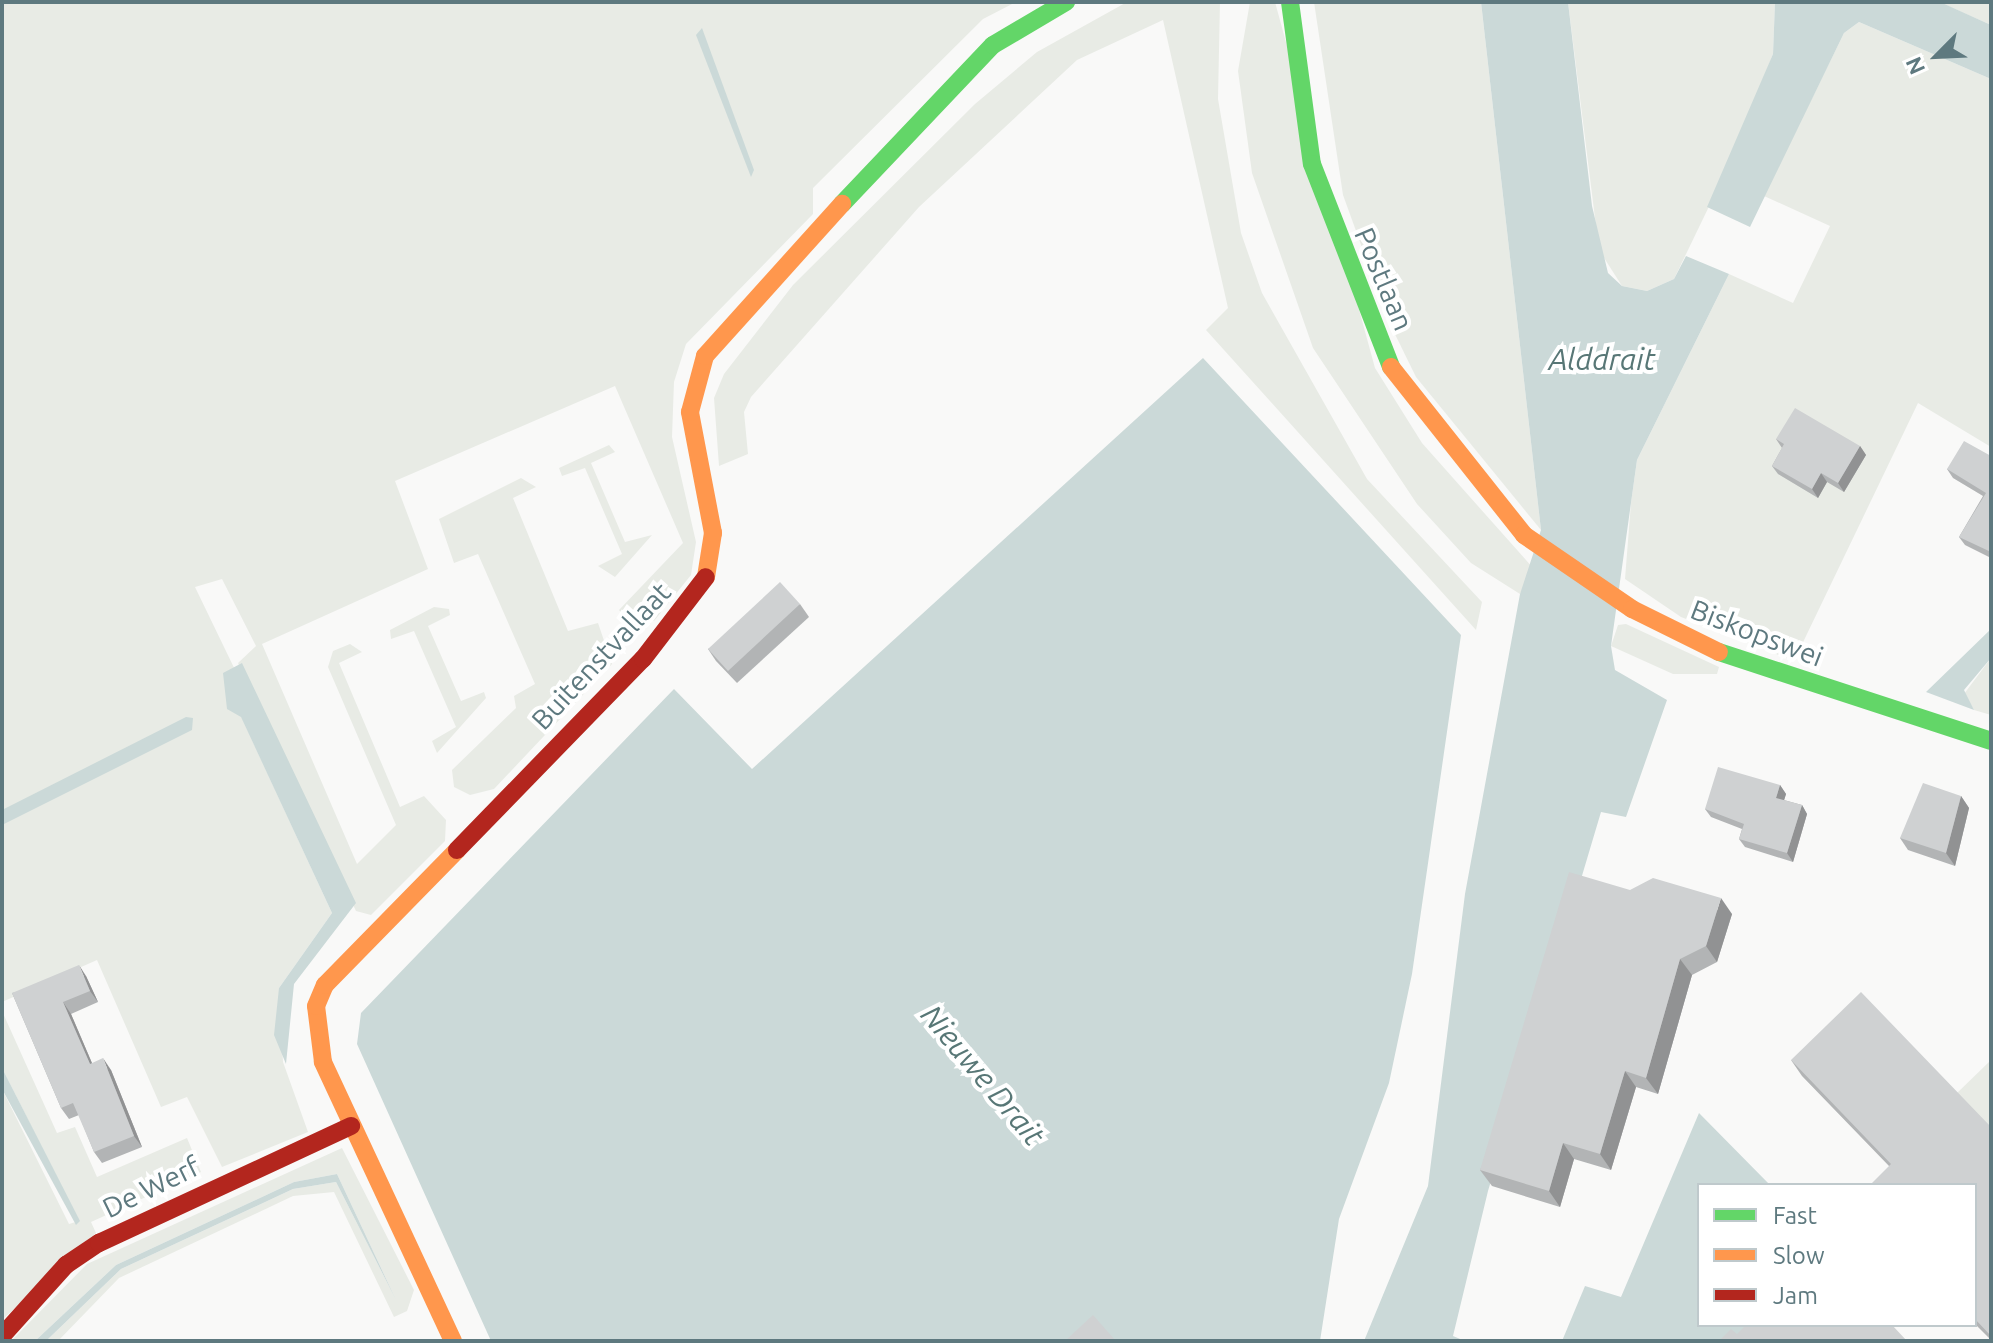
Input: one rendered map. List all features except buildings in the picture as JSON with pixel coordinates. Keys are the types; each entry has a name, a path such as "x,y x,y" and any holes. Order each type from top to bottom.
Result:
{"street":[{"name":"Buitenstvallaat","path":"453,1341 351,1126 316,1032 325,985 643,659 705,582 713,533 690,412 705,356 993,45 1066,2"},
{"name":"Postlaan","path":"1290,2 1312,164 1360,300 1424,415 1524,535"},
{"name":"Biskopswei","path":"1524,535 1632,609 1743,662 1991,741"},
{"name":"De Werf","path":"2,1336 66,1265 99,1243 351,1126"}],"shaded area":[{"path":"2,2 1016,2 983,19 813,188 813,214 686,344 674,382 672,437 696,542 691,575 654,621 630,623 619,610 683,543 615,386 395,481 428,569 262,644 357,864 396,825 328,667 333,651 350,644 362,652 339,663 400,807 424,796 446,820 445,841 371,915 356,911 238,663 256,646 222,579 195,587 253,707 241,716 332,913 279,988 283,1062 308,1132 222,1167 187,1097 161,1107 97,960 2,1002"},
{"path":"1127,2 1220,2 1218,99 1241,233 1262,293 1367,479 1482,602 1476,630 1206,330 1228,308 1163,20 1077,60 919,207 751,397 744,412 748,454 719,466 714,398 724,374 793,285 975,104 1037,52"},
{"path":"1250,2 1275,2 1375,368 1422,443 1533,568 1520,594 1471,563 1417,504 1313,348 1252,173 1238,71"},
{"path":"1314,2 1481,2 1541,530 1416,377 1389,322 1343,195"},
{"path":"1568,2 1775,2 1773,54 1729,165 1674,279 1647,291 1622,286 1599,250"},
{"path":"1939,2 1991,2 1991,25"},
{"path":"1859,22 1991,79 1991,447 1918,403 1794,661 1681,617 1625,579 1631,503 1637,460 1729,274 1793,303 1830,226 1764,196 1844,33"},
{"path":"609,445 615,452 591,463 625,542 652,535 615,577 598,566 622,554 585,468 562,476 559,468"},
{"path":"521,478 536,487 513,498 568,631 598,623 612,664 494,789 470,795 454,787 452,770 516,708 514,696 535,684 478,554 454,563 439,519"},
{"path":"434,607 449,609 450,615 428,626 461,701 484,692 486,698 437,753 432,741 456,727 414,631 391,639 390,630"},
{"path":"1626,624 1719,667 1717,674 1673,674 1611,646 1618,625"},
{"path":"1991,658 1991,715 1974,710 1964,694"},
{"path":"2,1011 57,1133 75,1127 97,1177 187,1138 201,1172 91,1222 96,1233 2,1320 2,1089 69,1224 79,1221 2,1068"},
{"path":"1991,1060 1991,1132 1955,1095"},
{"path":"342,1148 414,1290 407,1311 394,1317 334,1192 293,1196 119,1278 58,1341 46,1341 121,1269 293,1189 336,1182 396,1300 337,1174 294,1182 116,1265 35,1341 11,1341 87,1264"}],"water":[{"name":"Alddrait","path":"1481,2 1568,2 1592,206 1608,273 1622,286 1647,291 1674,279 1686,256 1729,274 1637,460 1611,646 1615,670 1667,700 1626,817 1601,812 1488,1191 1453,1336 1465,1341 1364,1341 1428,1186 1465,894 1520,594 1541,530"},
{"path":"1775,2 1940,2 1991,25 1991,79 1859,22 1844,33 1750,227 1707,207 1773,54"},
{"path":"702,28 754,170 751,177 696,35"},
{"name":"Nieuwe Drait","path":"1203,358 1461,635 1412,974 1389,1083 1339,1219 1320,1341 491,1341 357,1044 361,1013 674,689 752,769"},
{"path":"1991,629 1991,658 1964,690 1974,710 1926,692"},
{"path":"242,663 356,903 294,984 286,1064 274,1035 279,988 332,913 241,717 227,709 223,673"},
{"path":"186,717 193,718 192,730 2,825 2,810"},
{"path":"2,1068 80,1221 76,1225 2,1089"},
{"path":"1699,1113 1768,1183 1697,1183 1697,1327 1772,1327 1757,1341 1562,1341 1585,1286 1621,1297"},
{"path":"337,1174 396,1300 336,1182 293,1189 121,1269 46,1341 35,1341 116,1265 294,1182"}],"traffic: fast":[{"path":"842,204 993,45 1066,2"},
{"path":"1290,2 1312,164 1391,367"},
{"path":"1719,652 1991,741"}],"traffic: slow":[{"path":"706,577 713,533 690,412 705,356 842,204"},
{"path":"1391,367 1524,535 1632,609 1719,652"},
{"path":"453,1341 323,1062 316,1006 325,985 457,850"}],"traffic: jam":[{"path":"457,850 643,659 706,577"},
{"path":"2,1336 66,1265 99,1243 351,1126"}]}
